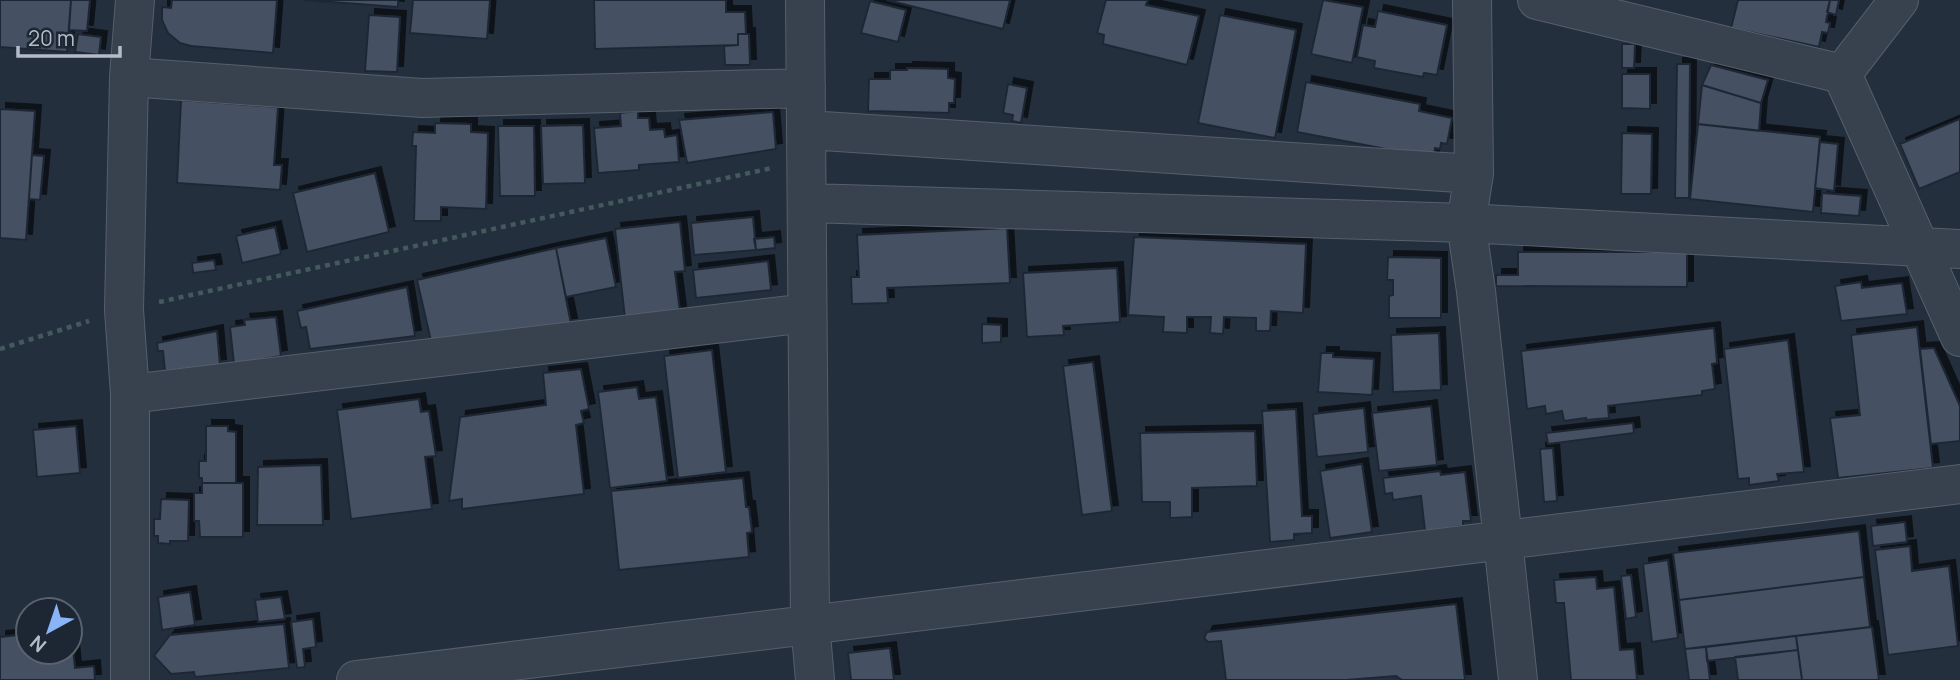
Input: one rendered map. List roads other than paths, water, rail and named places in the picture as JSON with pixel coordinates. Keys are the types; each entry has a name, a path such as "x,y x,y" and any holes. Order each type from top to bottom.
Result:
{"street":[{"path":"130,680 130,394 124,310 129,77 135,0"},
{"path":"805,0 810,623 816,680"},
{"path":"1472,0 1474,174 1466,223 1476,290 1518,680"},
{"path":"1537,0 1842,74"},
{"path":"1842,74 1899,0"},
{"path":"1842,74 1960,337"},
{"path":"129,77 422,98 806,88"},
{"path":"807,145 1474,174"},
{"path":"807,203 1466,223 1960,249"},
{"path":"130,394 807,313"},
{"path":"356,680 810,623 1503,542 1960,484"}]}
